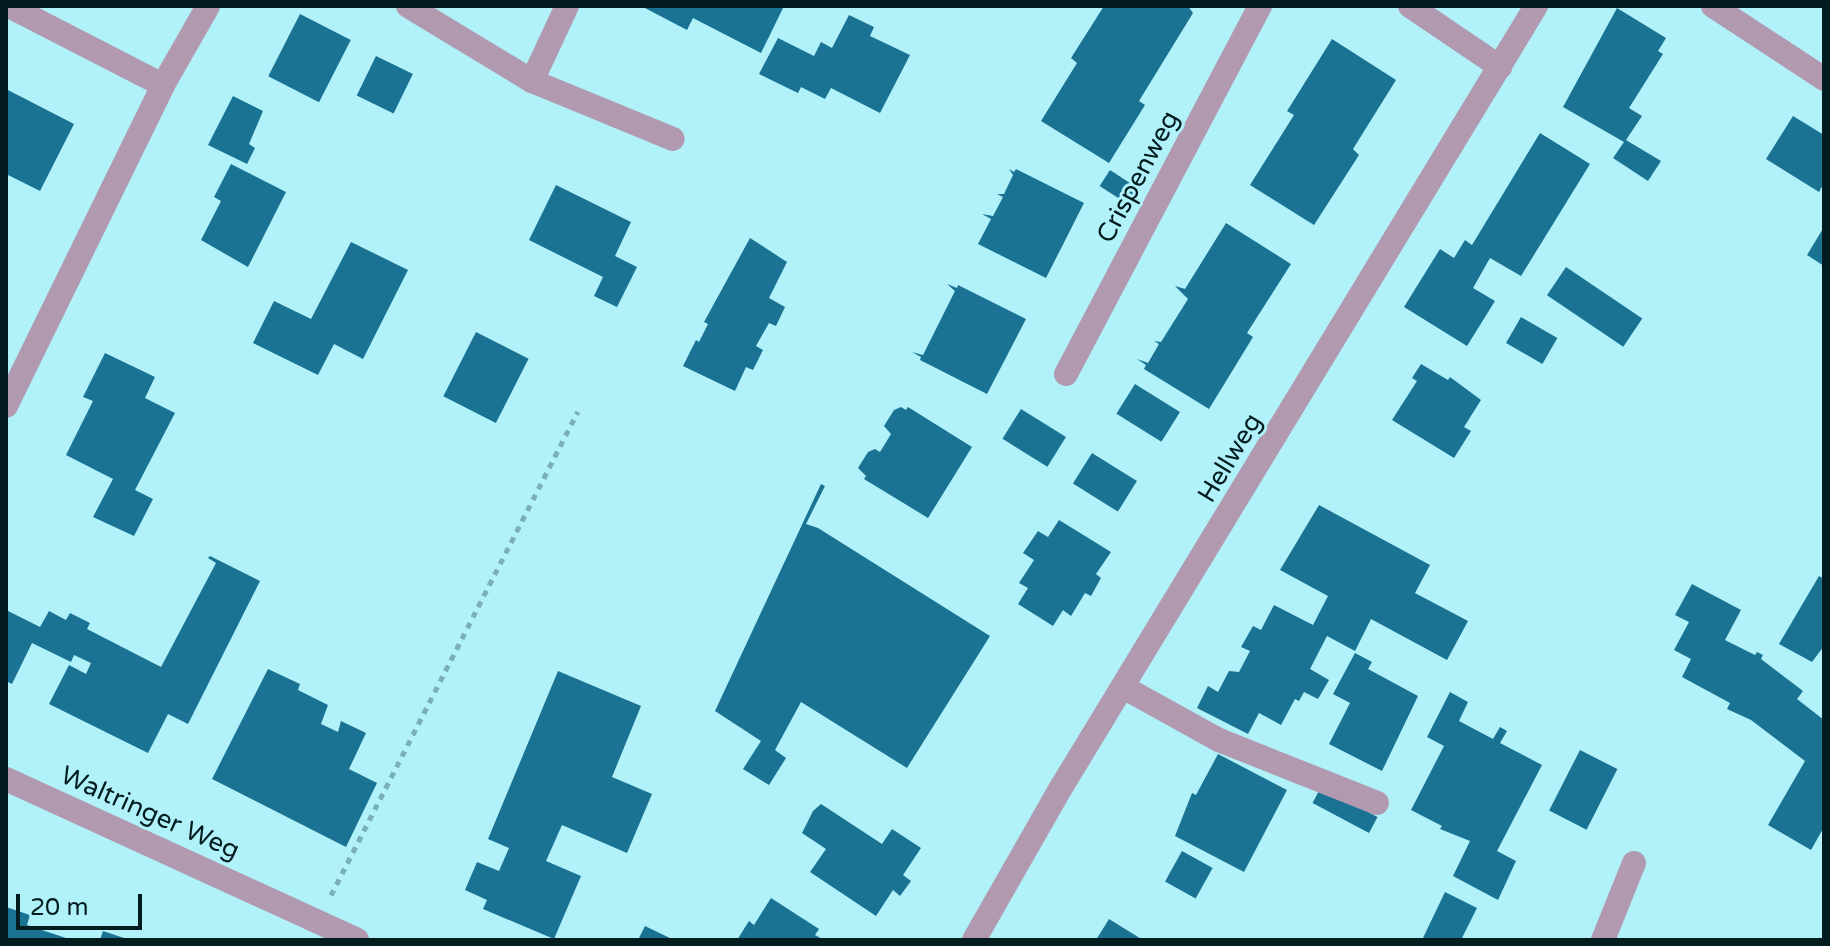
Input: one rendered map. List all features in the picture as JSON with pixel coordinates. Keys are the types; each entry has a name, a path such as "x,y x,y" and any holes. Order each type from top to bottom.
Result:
{"street":[{"path":"9,6 163,85"},
{"path":"6,406 163,85 208,6"},
{"path":"408,6 532,81 673,139"},
{"path":"532,81 567,6"},
{"name":"Crispenweg","path":"1066,374 1260,6"},
{"path":"1410,6 1500,67"},
{"name":"Hellweg","path":"974,940 1123,687 1536,6"},
{"path":"1713,6 1824,79"},
{"path":"1123,687 1219,740 1377,803"},
{"name":"Waltringer Weg","path":"6,779 357,940"},
{"path":"1603,940 1634,863"}],"path":[{"path":"318,921 578,411"}],"building":[{"path":"641,6 784,6 761,53 693,18 687,30"},
{"path":"1104,6 1188,6 1193,13 1139,101 1145,105 1109,163 1041,121 1077,63 1071,58"},
{"path":"1617,8 1666,38 1658,51 1663,54 1629,108 1642,116 1626,140 1661,161 1648,181 1613,158 1624,142 1563,107"},
{"path":"300,14 351,40 319,102 268,76"},
{"path":"849,15 874,27 870,36 910,55 880,113 831,88 825,99 801,87 798,93 759,74 778,38 814,56 821,42 832,48"},
{"path":"1332,39 1396,80 1353,149 1359,155 1314,225 1250,185 1294,115 1287,111"},
{"path":"376,56 413,74 394,114 357,96"},
{"path":"6,89 74,124 40,191 6,174"},
{"path":"233,96 263,111 249,144 255,148 247,164 208,145"},
{"path":"1793,116 1824,135 1824,183 1819,192 1766,159"},
{"path":"1540,133 1590,164 1521,276 1490,258 1473,288 1495,301 1467,346 1404,307 1440,249 1454,258 1465,240 1472,245"},
{"path":"231,164 286,192 248,267 201,240 221,201 214,197"},
{"path":"1009,169 1014,172 1016,169 1084,203 1046,278 978,244 991,219 982,214 993,216 1003,197 997,194 1004,194 1013,175"},
{"path":"1110,170 1141,190 1131,206 1100,186"},
{"path":"556,185 631,222 615,256 637,267 617,307 594,296 603,277 529,240"},
{"path":"1226,223 1291,264 1247,333 1253,337 1209,409 1144,369 1146,365 1137,359 1148,363 1159,344 1154,341 1161,342 1188,299 1175,286 1185,289"},
{"path":"1824,227 1824,266 1807,255"},
{"path":"750,238 787,262 769,298 785,307 776,326 769,323 756,346 763,350 753,370 746,367 735,391 683,366 696,340 699,342 708,324 704,322"},
{"path":"351,242 408,270 363,359 334,344 318,375 253,343 274,301 311,319"},
{"path":"1566,267 1642,318 1623,347 1547,295"},
{"path":"947,284 957,288 958,285 1026,319 987,394 920,360 921,357 912,352 923,355 955,291"},
{"path":"1521,317 1557,338 1542,364 1506,343"},
{"path":"476,332 529,359 496,423 443,396"},
{"path":"105,353 155,377 145,398 175,413 135,490 153,499 134,536 93,517 113,479 66,455 93,401 83,397"},
{"path":"1421,364 1448,380 1450,377 1481,400 1464,427 1471,431 1454,458 1392,420 1417,381 1412,378"},
{"path":"1135,384 1180,412 1161,442 1116,414"},
{"path":"901,407 906,410 908,407 972,447 928,518 864,479 866,476 858,468 868,452 875,449 880,452 891,434 884,426 894,410"},
{"path":"1021,409 1066,437 1047,467 1002,439"},
{"path":"1092,453 1137,481 1118,512 1073,484"},
{"path":"821,484 825,486 806,524 818,528 990,636 907,768 801,702 775,750 786,758 769,785 743,769 761,741 715,711"},
{"path":"1319,505 1430,565 1415,593 1468,621 1447,660 1371,619 1355,651 1327,636 1310,669 1329,680 1318,699 1304,692 1299,701 1295,699 1281,725 1259,713 1248,734 1197,708 1208,686 1218,692 1229,671 1239,672 1250,651 1241,647 1253,626 1261,630 1274,605 1313,625 1328,596 1280,570"},
{"path":"1059,520 1111,552 1096,574 1101,578 1091,596 1085,593 1071,616 1063,610 1053,626 1018,604 1028,588 1019,583 1034,560 1023,553 1038,531 1048,537"},
{"path":"210,556 260,581 188,724 168,714 148,753 49,704 69,665 86,674 91,663 74,655 71,662 32,643 12,684 6,681 6,610 40,627 49,611 66,620 70,613 90,623 87,629 161,667 216,563 208,558"},
{"path":"1819,576 1824,579 1824,646 1812,662 1779,644"},
{"path":"1692,584 1741,610 1725,640 1755,655 1757,652 1763,655 1761,659 1803,691 1797,699 1824,720 1824,827 1811,850 1768,825 1805,761 1751,720 1727,709 1730,703 1682,677 1691,659 1674,650 1689,622 1675,615"},
{"path":"1355,653 1372,662 1368,669 1418,696 1382,771 1329,744 1350,703 1333,694"},
{"path":"268,669 300,684 298,690 328,705 321,724 338,732 341,721 366,733 349,769 377,783 346,847 212,779"},
{"path":"558,671 641,706 612,777 652,794 627,853 562,825 546,861 581,876 554,939 483,909 487,900 465,890 477,862 499,871 509,848 488,839"},
{"path":"1450,692 1468,702 1459,721 1493,739 1500,727 1507,731 1500,743 1542,765 1497,851 1516,861 1498,900 1453,876 1470,841 1440,829 1442,826 1411,810 1444,746 1427,737"},
{"path":"1580,750 1617,769 1587,830 1549,811"},
{"path":"1218,754 1287,790 1244,872 1175,836 1192,793 1196,795"},
{"path":"1321,787 1378,817 1369,833 1313,803"},
{"path":"821,804 882,844 892,829 921,848 903,875 911,881 900,896 893,890 876,916 810,872 826,849 802,833 813,811"},
{"path":"1182,851 1213,868 1196,899 1165,882"},
{"path":"1445,892 1477,908 1461,940 1422,940"},
{"path":"771,898 819,929 815,935 824,940 737,940 749,921 754,925"},
{"path":"6,907 30,915 27,925 72,940 6,940"},
{"path":"1109,919 1143,940 1096,940"},
{"path":"645,926 674,940 638,940"},
{"path":"103,931 127,939 127,940 100,940"}]}
